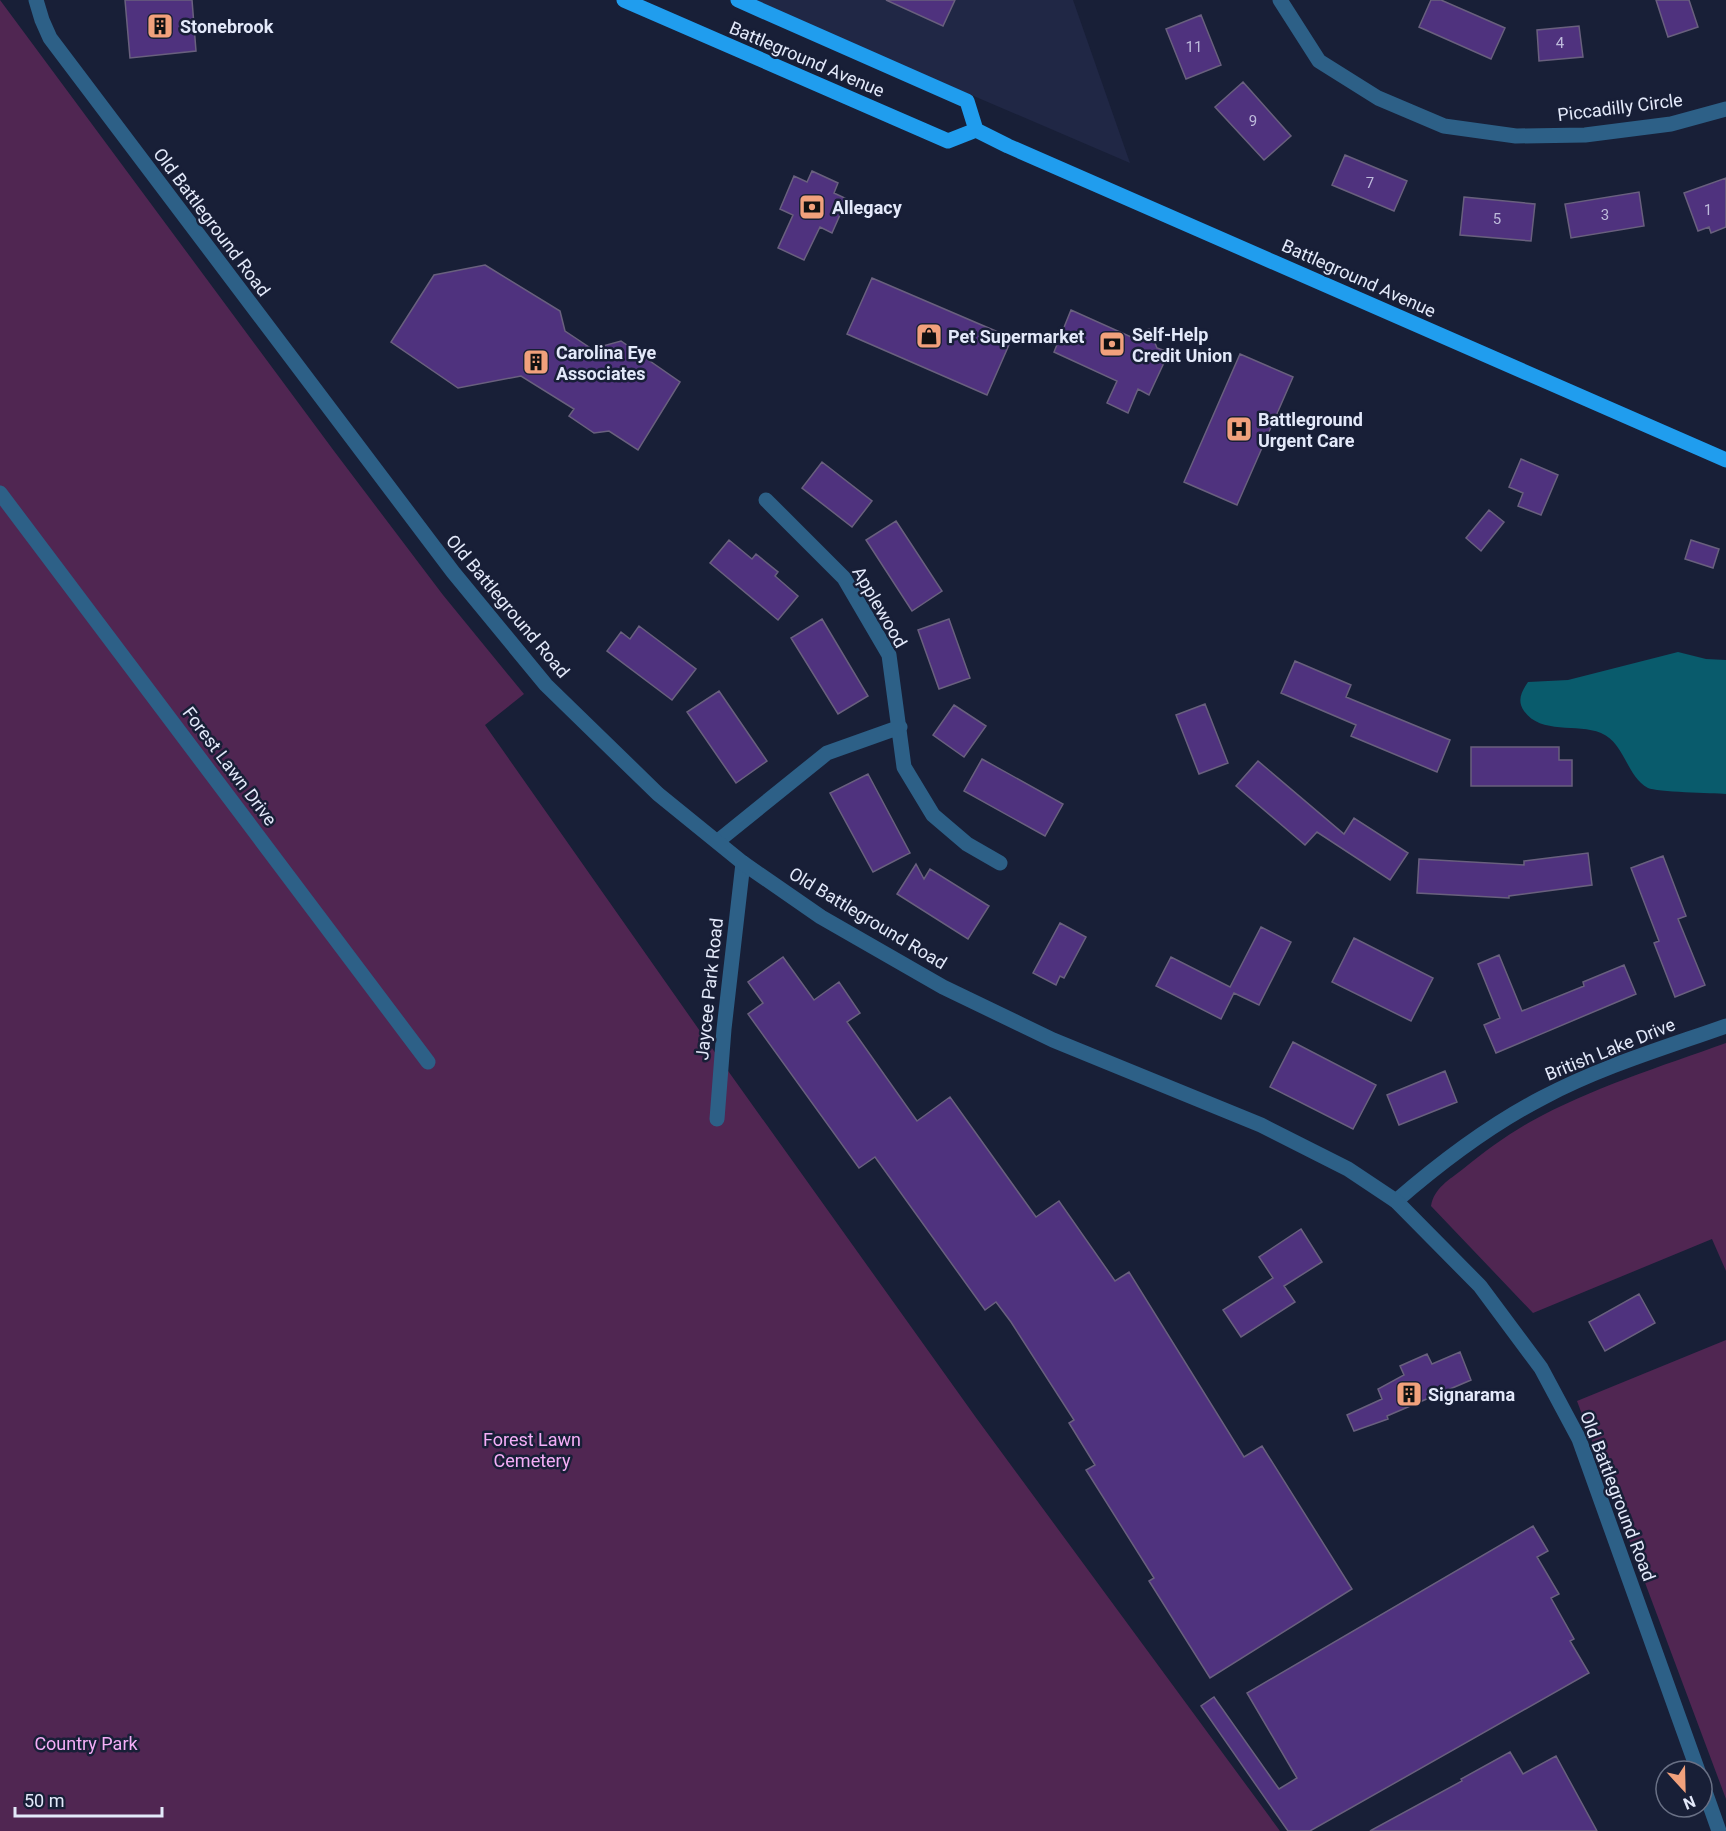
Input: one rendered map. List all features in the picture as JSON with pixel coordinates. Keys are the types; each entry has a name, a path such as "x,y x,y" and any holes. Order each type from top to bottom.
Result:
{"main road":[{"name":"Battleground Avenue","path":"624,0 948,141 976,130"},
{"name":"Battleground Avenue","path":"738,0 967,101 976,130 1008,146 1726,460"}],"street":[{"name":"Old Battleground Road","path":"36,0 50,38 453,572 546,685 658,794 743,862 821,917 943,987 1053,1040 1261,1125 1348,1169 1396,1201 1480,1286 1541,1368 1579,1439 1694,1759"},
{"name":"Piccadilly Circle","path":"1280,0 1319,61 1378,98 1444,126 1516,136 1585,135 1671,124 1726,110"},
{"name":"Forest Lawn Drive","path":"0,493 428,1062"},
{"name":"Applewood","path":"766,500 844,578 889,655 904,767 933,815 967,844 1000,863"},
{"path":"718,841 827,753 900,727"},
{"name":"Jaycee Park Road","path":"717,1119 725,1018 743,862"},
{"name":"British Lake Drive","path":"1396,1201 1487,1129 1542,1097 1590,1075 1726,1026"}],"shaded area":[{"path":"750,0 1073,0 1130,163"},
{"path":"1678,652 1706,659 1726,660 1726,794 1648,788 1635,776 1621,752 1609,738 1591,730 1540,723 1531,718 1522,707 1521,696 1528,682 1568,680"}],"green space":[{"name":"Forest Lawn Cemetery","path":"0,0 334,451 443,595 524,694 485,725 977,1419 1280,1831 0,1831"},
{"path":"1726,1043 1726,1271 1712,1239 1533,1313 1431,1206 1435,1194 1448,1181 1496,1144 1530,1122 1601,1089"},
{"path":"1726,1340 1726,1799 1714,1767 1714,1759 1711,1759 1577,1401"}],"building":[{"name":"Stonebrook","path":"125,0 192,0 196,51 130,58"},
{"path":"886,0 955,0 943,26"},
{"path":"1431,0 1441,0 1505,28 1491,59 1419,27"},
{"path":"1656,0 1689,0 1698,27 1668,37"},
{"path":"1201,15 1221,65 1186,79 1166,29"},
{"path":"1579,26 1583,57 1539,61 1537,30"},
{"path":"1243,82 1291,136 1264,160 1215,107"},
{"path":"1345,155 1407,181 1394,211 1332,185"},
{"path":"812,171 838,183 834,193 847,199 832,233 820,227 804,260 778,248 793,215 780,209 794,176 807,182"},
{"path":"1726,178 1726,227 1711,233 1709,227 1698,231 1684,193"},
{"path":"1639,192 1644,226 1571,238 1565,204"},
{"path":"1464,197 1535,204 1531,241 1460,235"},
{"name":"Carolina Eye Associates","path":"485,265 560,311 565,331 592,349 621,341 680,382 638,450 609,431 594,433 569,416 574,409 521,376 458,388 391,342 434,275"},
{"name":"Pet Supermarket","path":"872,278 1012,338 987,395 847,334"},
{"path":"1071,310 1131,337 1149,329 1157,348 1169,352 1149,395 1138,389 1128,413 1107,403 1117,381 1054,352"},
{"name":"Battleground Urgent Care","path":"1240,354 1293,377 1237,505 1184,482"},
{"path":"1521,459 1558,475 1541,515 1518,506 1523,493 1509,487"},
{"path":"822,462 872,501 852,527 802,488"},
{"path":"1489,510 1504,522 1481,551 1466,538"},
{"path":"896,521 942,591 912,611 866,540"},
{"path":"729,540 752,559 756,554 778,572 775,576 798,596 778,620 710,563"},
{"path":"1691,540 1719,549 1713,568 1685,559"},
{"path":"822,619 868,696 838,714 791,638"},
{"path":"949,619 970,678 939,689 918,630"},
{"path":"639,626 696,669 672,700 607,651 621,632 630,639"},
{"path":"1295,661 1351,685 1346,697 1450,740 1437,772 1351,736 1356,725 1281,693"},
{"path":"719,691 767,761 736,783 687,712"},
{"path":"1205,704 1228,763 1199,774 1176,715"},
{"path":"954,705 986,726 964,757 933,735"},
{"path":"1471,747 1559,747 1559,760 1572,760 1572,786 1471,786"},
{"path":"982,759 1063,804 1045,836 964,791"},
{"path":"1258,761 1344,834 1354,818 1408,853 1390,880 1317,832 1305,845 1236,786"},
{"path":"868,774 910,853 873,872 830,793"},
{"path":"1588,853 1592,885 1509,896 1509,898 1417,893 1419,859 1524,865 1524,861"},
{"path":"1663,856 1686,916 1678,919 1705,985 1675,997 1654,943 1659,941 1631,868"},
{"path":"916,864 924,879 930,869 989,906 968,939 897,894"},
{"path":"1060,923 1086,937 1064,978 1060,976 1056,985 1033,973"},
{"path":"1261,927 1291,942 1259,1005 1234,993 1221,1019 1156,986 1171,957 1230,987"},
{"path":"1354,938 1433,978 1411,1021 1332,982"},
{"path":"1499,955 1522,1011 1584,986 1583,982 1624,965 1636,994 1496,1053 1484,1025 1500,1018 1478,964"},
{"path":"783,957 814,1000 839,982 860,1013 847,1022 917,1121 950,1097 1036,1217 1059,1201 1115,1281 1129,1272 1244,1457 1262,1446 1352,1589 1210,1678 1149,1581 1154,1578 1086,1470 1095,1465 1069,1423 1074,1420 1011,1322 996,1302 985,1310 875,1157 859,1168 748,1014 763,1003 748,982"},
{"path":"1293,1042 1376,1085 1353,1129 1270,1087"},
{"path":"1445,1071 1457,1102 1399,1125 1387,1095"},
{"path":"1301,1229 1322,1262 1284,1286 1295,1302 1241,1337 1223,1310 1273,1278 1259,1257"},
{"path":"1639,1294 1655,1323 1605,1351 1589,1322"},
{"name":"Signarama","path":"1460,1352 1471,1380 1387,1416 1388,1419 1354,1431 1347,1415 1382,1399 1378,1389 1404,1375 1400,1366 1427,1354 1432,1364"},
{"path":"1533,1526 1548,1551 1537,1557 1559,1594 1551,1598 1574,1639 1570,1641 1589,1673 1310,1831 1288,1831 1201,1706 1214,1697 1279,1789 1297,1778 1247,1693"},
{"path":"1510,1752 1523,1774 1556,1756 1597,1831 1370,1831 1462,1781 1461,1779"}],"place":[{"name":"Stonebrook","path":"160,26"},
{"name":"Allegacy","path":"812,207"},
{"name":"Pet Supermarket","path":"929,336"},
{"name":"Self-Help Credit Union","path":"1112,344"},
{"name":"Carolina Eye Associates","path":"536,362"},
{"name":"Battleground Urgent Care","path":"1239,429"},
{"name":"Signarama","path":"1409,1394"}],"park label":[{"name":"Country Park","path":"86,1743"}]}
